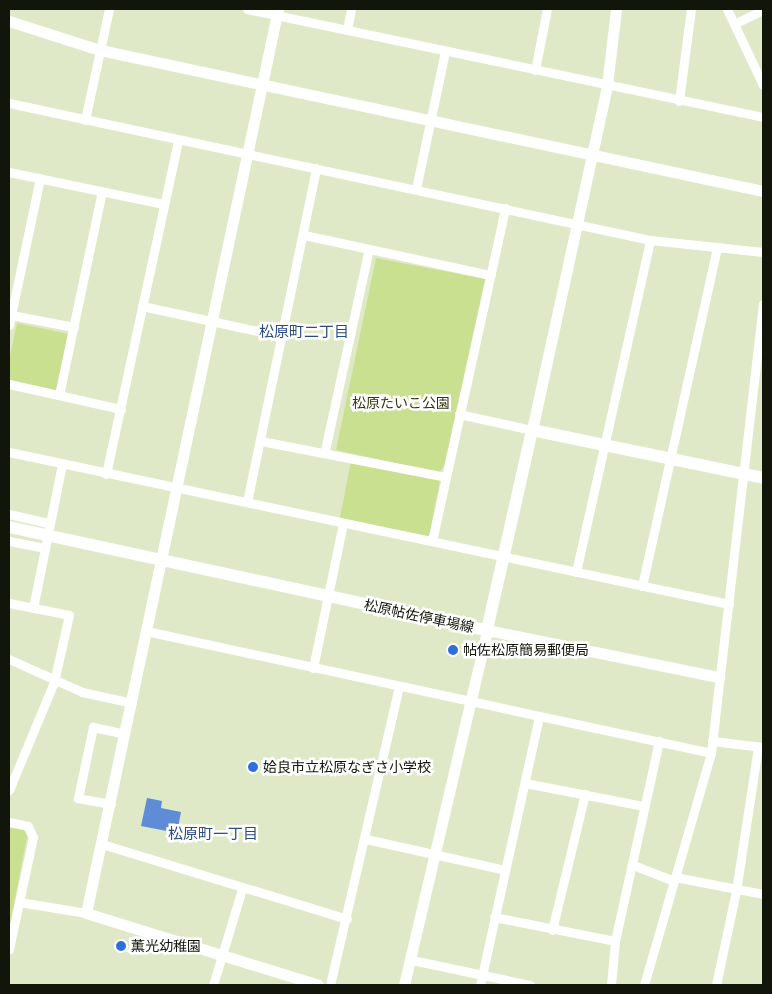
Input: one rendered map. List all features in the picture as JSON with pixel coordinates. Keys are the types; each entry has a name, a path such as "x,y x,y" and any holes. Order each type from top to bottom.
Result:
{"main road":[{"path":"532,430 763,478"},
{"name":"松原帖佐停車場線","path":"9,527 44,531 329,598 487,630 502,556 532,430"}],"street":[{"path":"85,120 110,9"},
{"path":"247,9 277,12 347,30 679,101 763,117"},
{"path":"347,30 351,9"},
{"path":"535,70 547,9"},
{"path":"459,414 532,430 579,224 607,85 616,9"},
{"path":"679,101 691,9"},
{"path":"727,9 763,85"},
{"path":"734,24 763,10"},
{"path":"86,913 249,155 277,12"},
{"path":"9,21 100,50 263,84 428,123 593,154 763,191"},
{"path":"416,189 428,123 445,51"},
{"path":"9,103 650,240 763,252"},
{"path":"106,474 122,408 178,140"},
{"path":"247,502 304,235 316,168"},
{"path":"9,172 164,204"},
{"path":"40,178 10,320 74,327"},
{"path":"59,395 102,191"},
{"path":"432,541 505,208"},
{"path":"304,235 491,275"},
{"path":"576,572 650,240"},
{"path":"642,586 717,247"},
{"path":"325,450 369,248"},
{"path":"644,985 712,753 741,473 763,304"},
{"path":"142,306 281,336"},
{"path":"9,384 122,408"},
{"path":"261,441 325,450 446,477"},
{"path":"9,452 728,604"},
{"path":"32,608 44,548 44,531 62,464"},
{"path":"9,514 44,531"},
{"path":"313,668 343,523"},
{"path":"9,542 44,548"},
{"path":"9,603 69,616 54,682 13,768 9,790"},
{"path":"404,985 412,960 437,856 487,630 719,678"},
{"path":"146,632 539,717 659,740 712,753"},
{"path":"9,660 54,682 132,703"},
{"path":"330,985 366,840 399,686"},
{"path":"480,985 539,717"},
{"path":"110,804 78,798 93,727 125,734"},
{"path":"612,985 615,941 633,865 643,806 659,740"},
{"path":"712,741 761,748 736,891 716,985"},
{"path":"525,783 643,806"},
{"path":"552,930 585,794"},
{"path":"9,822 28,826 33,837 9,949"},
{"path":"366,840 505,870"},
{"path":"102,844 242,889 347,919"},
{"path":"633,865 674,879 736,891 763,894"},
{"path":"213,985 242,889"},
{"path":"19,902 86,913 222,957 318,985"},
{"path":"494,917 615,941"},
{"path":"412,960 530,985"}],"green space":[{"name":"松原たいこ公園","path":"376,258 485,279 444,466 439,473 336,450"},
{"path":"17,323 70,334 58,392 9,382 9,361"},
{"path":"351,461 440,478 429,536 340,519"},
{"path":"9,827 24,830 27,837 9,929"}],"water":[{"path":"147,798 162,801 161,808 181,812 177,833 141,826"}],"place":[{"name":"帖佐松原簡易郵便局","path":"453,650"},
{"name":"姶良市立松原なぎさ小学校","path":"253,767"},
{"name":"薫光幼稚園","path":"121,946"}],"district":[{"name":"松原町二丁目","path":"304,332"},
{"name":"松原町一丁目","path":"213,834"}]}
